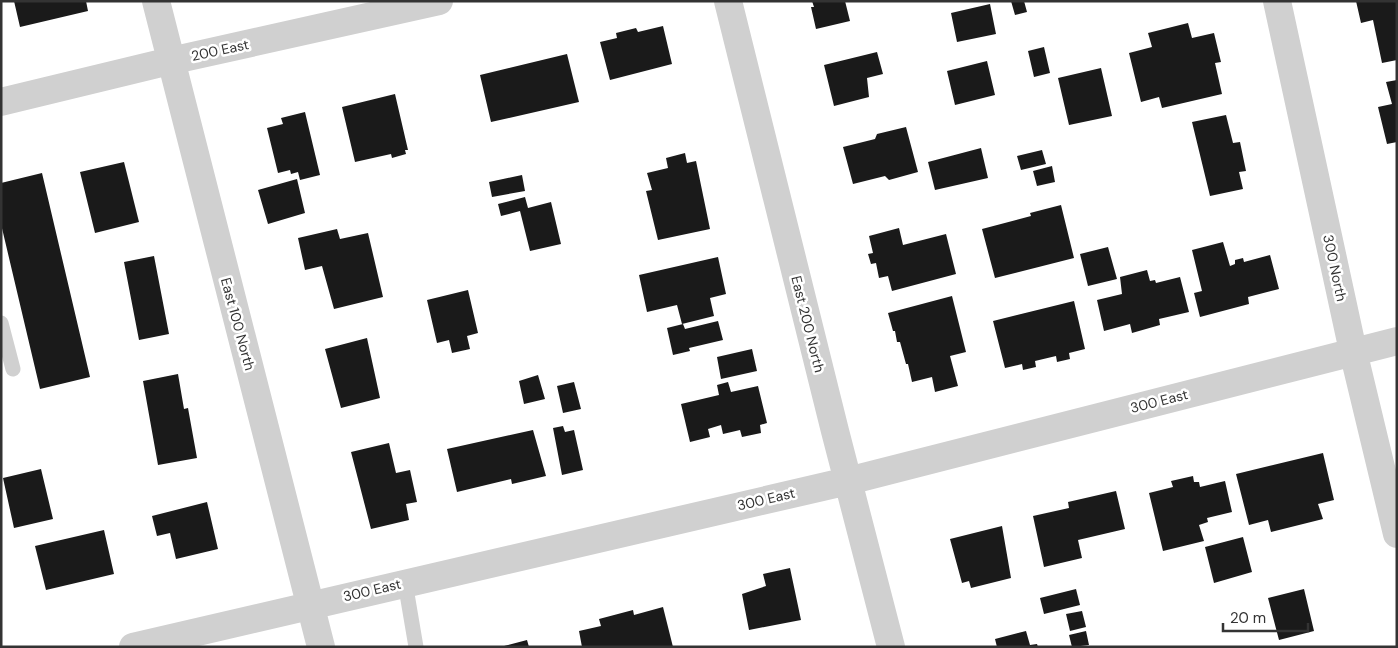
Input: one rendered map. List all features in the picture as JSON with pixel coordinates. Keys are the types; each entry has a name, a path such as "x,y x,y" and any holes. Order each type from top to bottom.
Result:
{"street":[{"name":"East 100 North","path":"156,1 312,604 321,647"},
{"name":"200 East","path":"1,102 170,61 439,1"},
{"name":"East 200 North","path":"728,1 891,647"},
{"name":"300 North","path":"1277,1 1353,351 1397,534"},
{"name":"300 East","path":"133,647 848,480 1397,341"}],"lane":[{"path":"1,323 13,369"},
{"path":"405,582 416,647"}],"building":[{"path":"14,1 86,1 88,11 20,27"},
{"path":"812,1 845,1 850,21 816,29 811,7 814,7"},
{"path":"1011,1 1024,1 1027,12 1015,15"},
{"path":"1356,1 1397,1 1397,60 1382,63 1373,20 1361,23"},
{"path":"990,4 996,34 957,42 951,13"},
{"path":"1188,23 1192,38 1214,33 1221,62 1215,63 1222,94 1162,108 1159,97 1141,102 1129,53 1152,47 1148,33"},
{"path":"663,26 672,64 610,80 600,42 617,38 616,33 636,28 638,32"},
{"path":"1044,47 1050,73 1034,77 1028,51"},
{"path":"877,52 883,74 867,78 869,97 834,106 824,65"},
{"path":"567,54 579,102 491,122 480,75"},
{"path":"987,61 995,95 955,105 947,71"},
{"path":"1101,68 1112,116 1069,125 1058,78"},
{"path":"1397,80 1397,142 1387,144 1378,107 1392,104 1386,82"},
{"path":"395,94 408,150 405,150 406,154 392,158 391,154 355,162 342,107"},
{"path":"305,112 320,175 300,180 298,172 291,174 290,170 278,173 267,128 283,124 281,118"},
{"path":"1226,115 1233,143 1240,142 1246,171 1239,172 1243,189 1210,196 1192,122"},
{"path":"906,127 918,172 889,180 885,176 853,184 843,147 875,139 877,134"},
{"path":"981,148 988,178 935,190 928,162"},
{"path":"1042,150 1046,164 1021,170 1017,156"},
{"path":"685,153 687,163 696,161 710,229 658,240 646,191 652,190 647,173 668,168 666,158"},
{"path":"124,162 139,222 95,233 80,172"},
{"path":"1052,166 1055,182 1037,186 1033,171"},
{"path":"42,173 90,377 40,389 1,224 1,183"},
{"path":"522,175 525,191 492,197 489,182"},
{"path":"297,179 305,213 268,224 258,190"},
{"path":"525,197 528,208 551,202 561,244 530,251 520,211 501,216 498,204"},
{"path":"1061,205 1074,258 995,278 982,229 1031,216 1030,213"},
{"path":"899,228 903,245 946,234 956,274 892,291 888,276 879,278 876,263 871,264 868,254 873,253 869,236"},
{"path":"337,229 340,239 368,233 383,297 334,309 322,266 305,270 298,238"},
{"path":"1223,242 1230,266 1235,264 1235,260 1243,258 1244,262 1270,255 1279,289 1248,297 1249,304 1200,317 1194,293 1202,291 1192,250"},
{"path":"1108,247 1117,279 1088,286 1080,254"},
{"path":"154,256 169,334 139,340 124,262"},
{"path":"718,257 726,294 710,298 714,316 682,324 677,305 647,312 639,275"},
{"path":"1147,270 1150,281 1155,280 1156,283 1180,277 1189,312 1159,319 1160,325 1132,333 1130,324 1104,331 1097,300 1122,294 1120,277"},
{"path":"468,290 478,333 467,336 470,349 452,353 449,340 437,343 427,300"},
{"path":"952,296 966,352 950,356 958,386 935,392 932,377 912,382 908,364 906,364 900,342 897,342 888,313"},
{"path":"1074,301 1085,349 1069,353 1070,359 1057,362 1056,356 1035,361 1036,367 1023,370 1022,364 1005,368 993,321"},
{"path":"718,321 723,340 689,348 690,351 673,355 667,328 683,324 685,329"},
{"path":"367,338 380,398 341,408 325,349"},
{"path":"752,349 757,371 721,379 717,357"},
{"path":"178,374 184,409 188,408 197,458 158,465 143,381"},
{"path":"538,375 545,399 524,404 519,381"},
{"path":"574,382 581,409 563,413 557,386"},
{"path":"728,382 731,392 758,386 767,423 760,425 761,433 742,437 740,430 723,434 721,425 708,429 710,437 690,442 681,404 719,395 717,385"},
{"path":"563,426 565,432 574,430 583,470 562,475 553,428"},
{"path":"533,430 546,476 512,484 511,479 457,492 447,449"},
{"path":"389,443 396,473 410,470 417,502 406,504 409,520 371,529 351,452"},
{"path":"1323,453 1334,500 1318,504 1323,519 1271,532 1268,520 1249,525 1236,474"},
{"path":"41,469 53,519 14,528 3,478"},
{"path":"1193,476 1194,482 1199,482 1200,487 1225,481 1232,512 1207,518 1208,522 1199,525 1204,541 1163,551 1149,493 1173,487 1171,481"},
{"path":"1116,491 1125,529 1078,540 1082,558 1044,567 1033,516 1069,508 1068,502"},
{"path":"207,502 218,549 176,559 170,533 157,536 152,516"},
{"path":"1002,526 1011,578 971,588 969,581 962,583 950,539"},
{"path":"104,530 114,574 46,590 35,546"},
{"path":"1243,537 1252,572 1214,583 1205,547"},
{"path":"790,568 801,620 749,630 742,594 766,586 763,574"},
{"path":"1076,589 1080,605 1044,614 1040,598"},
{"path":"1304,589 1314,631 1279,640 1268,598"},
{"path":"663,607 673,647 582,647 579,631 601,626 599,619 633,610 634,615"},
{"path":"1082,611 1086,627 1070,631 1066,614"},
{"path":"1026,631 1030,645 1037,644 1038,647 997,647 995,639"},
{"path":"1086,631 1089,645 1072,647 1069,635"},
{"path":"527,640 529,647 504,647 504,646"}]}
